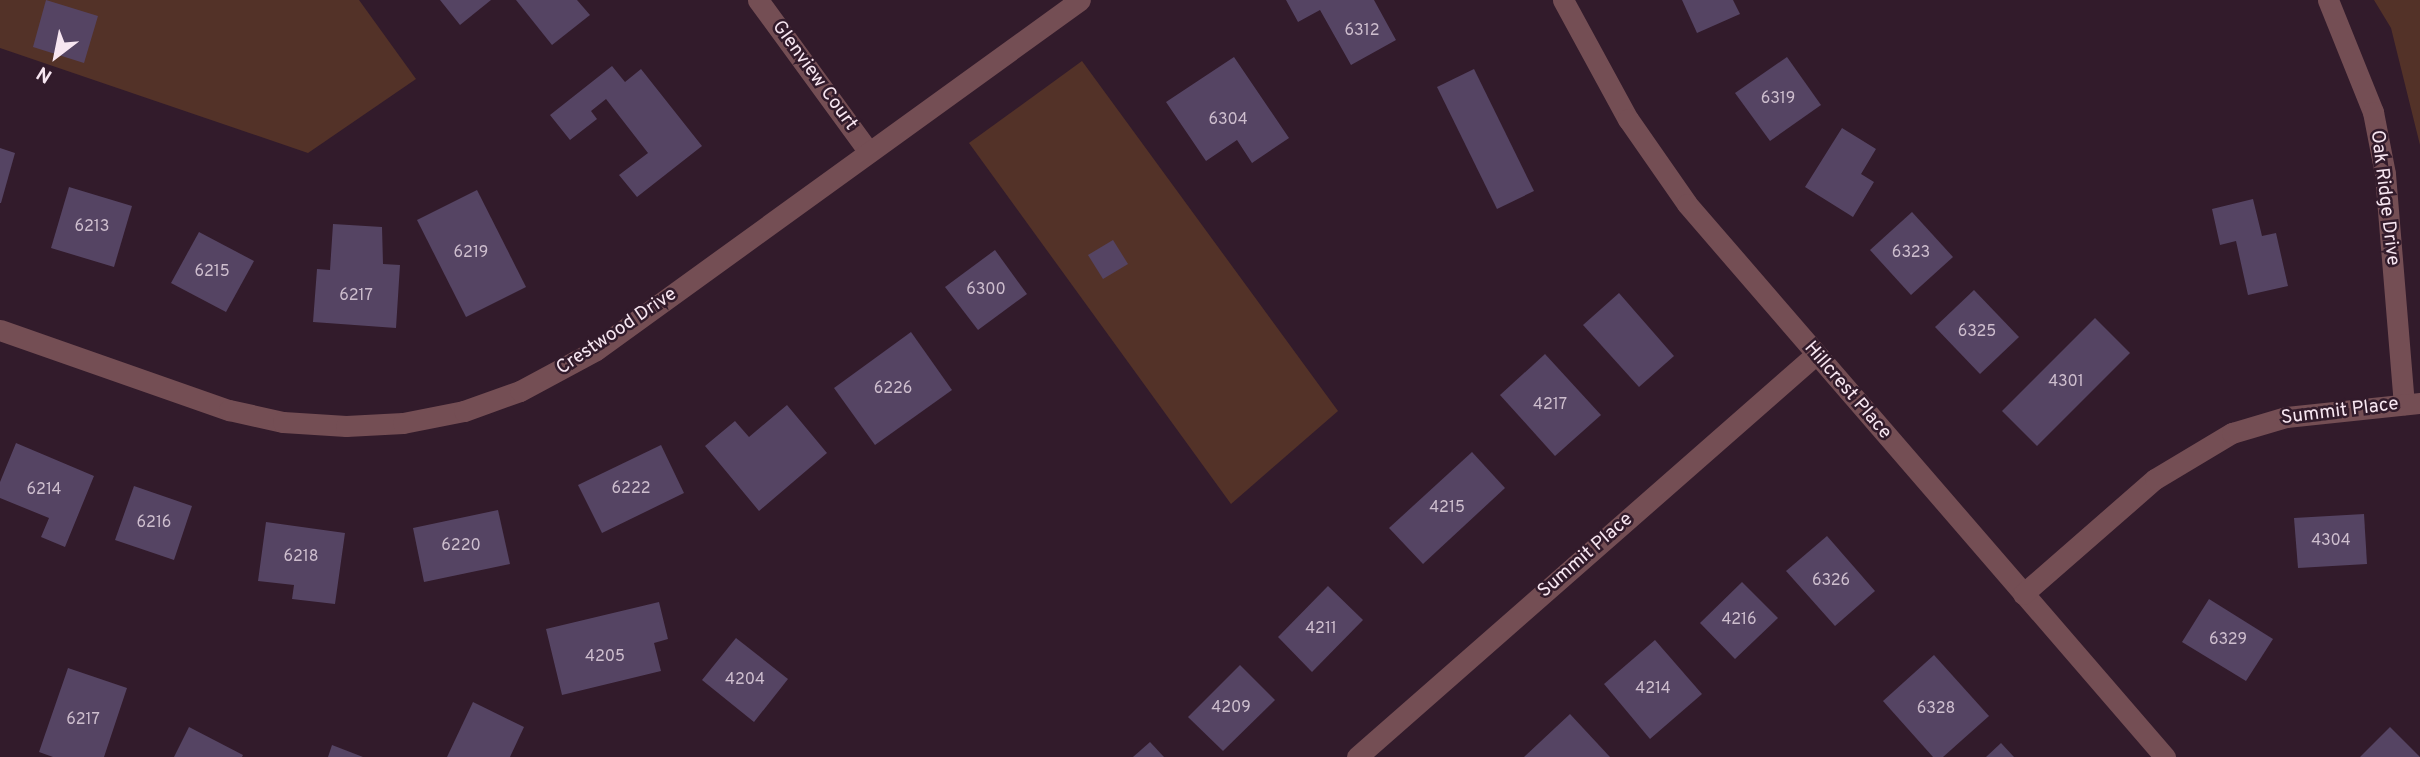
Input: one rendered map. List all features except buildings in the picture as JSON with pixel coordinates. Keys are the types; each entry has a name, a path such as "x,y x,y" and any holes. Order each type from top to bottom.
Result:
{"street":[{"name":"Glenview Court","path":"758,0 869,152"},
{"name":"Crestwood Drive","path":"0,330 229,410 284,422 346,426 403,423 464,411 520,391 596,350 1080,0"},
{"name":"Hillcrest Place","path":"1563,0 1628,119 1687,204 2165,757"},
{"name":"Oak Ridge Drive","path":"2328,0 2373,113 2385,174 2412,403"},
{"name":"Summit Place","path":"1357,757 1815,355"},
{"name":"Summit Place","path":"2023,594 2155,479 2232,433 2286,417 2412,403"}],"shaded area":[{"path":"0,0 359,0 416,79 308,153 0,48"},
{"path":"2374,0 2420,0 2420,145 2391,28"},
{"path":"1082,61 1338,411 1231,504 969,143"}]}
